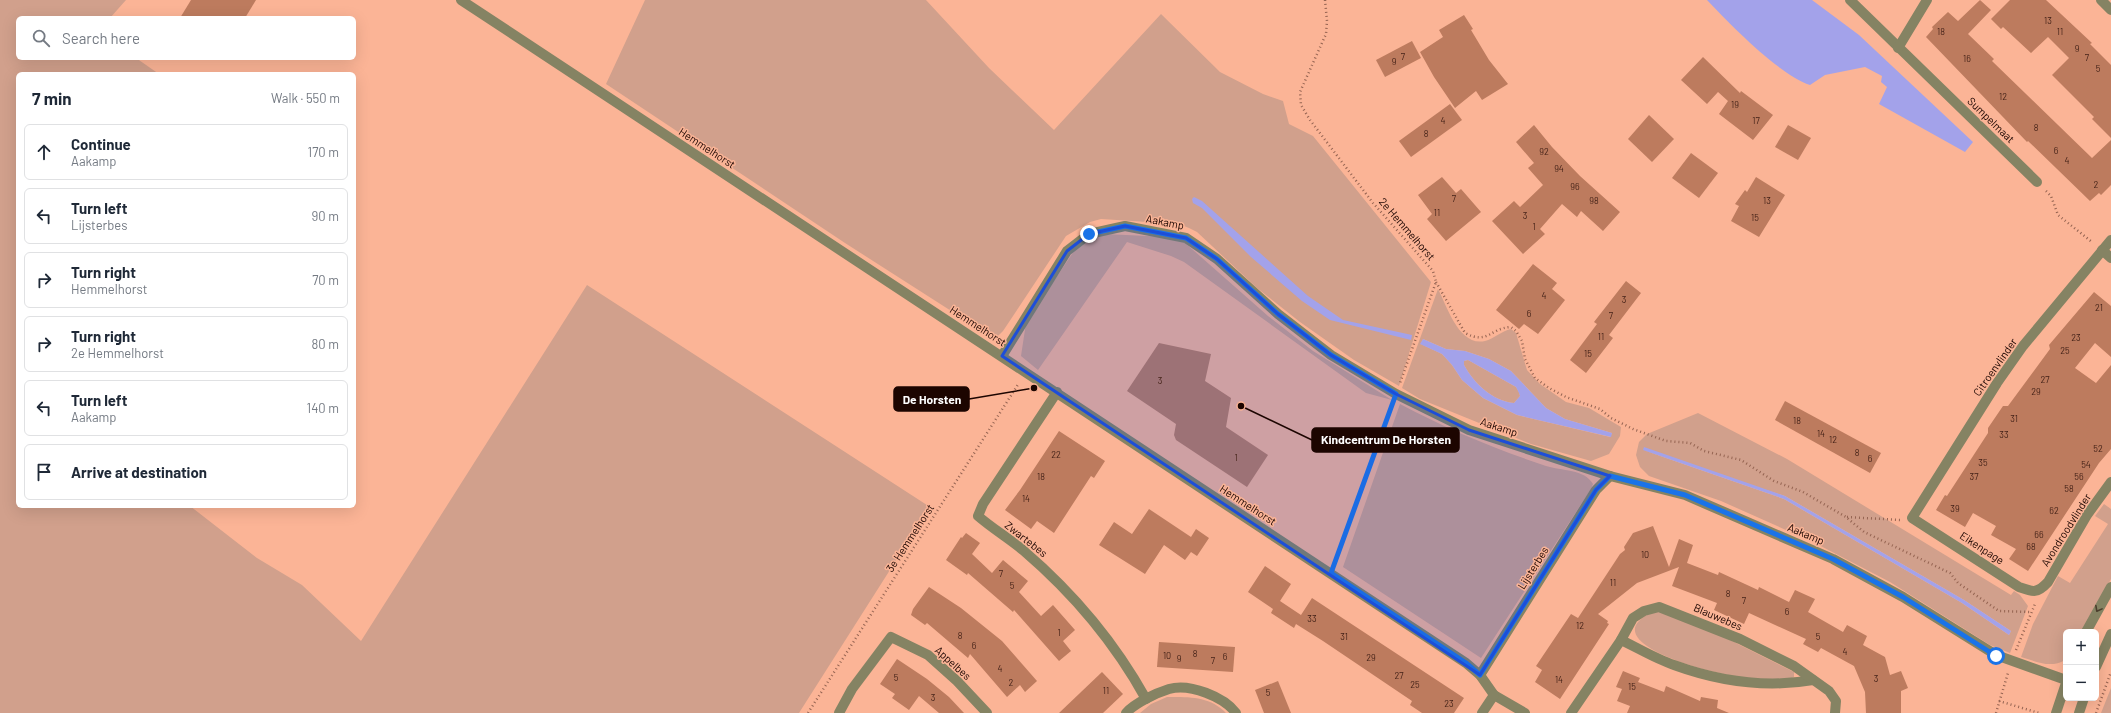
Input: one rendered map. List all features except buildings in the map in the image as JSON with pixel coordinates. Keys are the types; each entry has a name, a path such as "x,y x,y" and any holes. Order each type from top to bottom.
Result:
{"street":[{"name":"Hemmelhorst","path":"460,0 1466,663 1480,675 1494,695"},
{"name":"Sumpelmaat","path":"1850,0 2037,182"},
{"path":"1898,48 1927,0"},
{"path":"2101,0 2111,10"},
{"name":"Aakamp","path":"1002,356 1067,251 1089,234 1125,226 1186,238 1217,259 1278,314 1331,355 1396,394 1469,430 1610,476 1685,495 1833,559 1903,597 1996,656 2063,680"},
{"name":"Citroenvlinder","path":"1912,518 1997,383 2023,346 2111,240"},
{"path":"2102,250 2111,258"},
{"name":"Zwartebes","path":"1056,392 983,504 978,516 997,532 1023,550 1075,600 1106,638 1134,677 1146,699"},
{"name":"Lijsterbes","path":"1480,675 1596,490 1610,476"},
{"name":"Avondroodvlinder","path":"2041,590 2048,582 2087,515 2111,482"},
{"name":"Eikenpage","path":"1912,518 2019,587 2032,592 2041,590"},
{"path":"2088,629 2111,587"},
{"name":"Blauwebes","path":"1571,713 1621,640 1633,618 1644,611 1659,607 1740,639 1794,666 1829,691 1836,701 1835,713"},
{"path":"2097,665 2111,634"},
{"name":"Appelbes","path":"839,713 852,689 891,637 928,655 957,681 987,713"},
{"path":"1621,640 1673,665 1717,677 1762,684 1790,684 1813,680"},
{"path":"1126,713 1146,699 1170,688 1189,689 1210,693 1231,706 1236,713"},
{"path":"2056,713 2063,691"},
{"path":"1482,713 1494,695 1525,713"},
{"path":"2079,713 2083,701"}],"path":[{"name":"2e Hemmelhorst","path":"1325,0 1327,21 1326,34 1300,92 1300,104 1310,120 1373,203 1433,271 1436,282 1465,333 1474,337 1485,338 1504,327 1511,327 1516,331 1522,341 1525,359 1535,378 1549,388 1566,397 1600,409 1611,418 1666,441 1690,443 1704,451 1741,460 1774,481 1803,492 1846,517 1864,532 1950,573 1958,583 1999,611 2031,612"},
{"path":"2037,182 2051,196 2058,215 2102,250"},
{"path":"1331,573 1436,282"},
{"name":"3e Hemmelhorst","path":"808,713 1026,372"},
{"path":"1846,517 1876,517 1898,520 1912,518"},
{"path":"2096,713 2111,672"},
{"path":"1999,701 2039,713"}],"highlighted area":[{"path":"1125,226 1186,238 1217,259 1278,314 1331,355 1396,394 1469,430 1610,476 1596,490 1480,675 1002,356 1067,251 1089,234"}],"shaded area":[{"path":"0,0 126,0 112,16 16,16 16,60 139,60 156,72 16,72 16,508 193,508 257,558 302,585 361,641 587,285 930,507 799,713 0,713"},
{"path":"645,0 926,0 989,68 1054,130 1161,14 1220,72 1263,94 1283,101 1289,124 1313,136 1431,282 1399,386 1354,360 1300,322 1257,288 1197,232 1179,224 1101,219 1090,222 1066,236 1003,331 995,339 845,243 606,84"},
{"path":"1104,234 1169,237 1184,242 1268,316 1313,351 1392,400 1366,393 1184,262 1171,256 1127,242 1038,370 1021,356 1026,323 1074,251 1087,239"},
{"path":"1438,289 1455,324 1468,338 1476,341 1485,341 1511,329 1516,333 1527,370 1540,384 1566,402 1589,408 1621,427 1620,436 1609,454 1591,461 1531,444 1420,399 1402,388","holes":["1423,339 1446,349 1465,351 1489,359 1511,371 1546,408 1565,419 1612,433 1610,437 1517,415 1483,398 1462,380 1452,365 1442,354 1421,344"]},
{"path":"1468,360 1516,387 1520,396 1514,403 1506,402 1491,395 1478,384 1468,372 1464,365 1464,361"},
{"path":"1400,404 1453,430 1508,453 1552,468 1579,473 1589,479 1593,484 1481,658 1343,567"},
{"path":"1698,413 1787,459 2011,595 2014,591 2020,595 2028,606 2010,653 1990,645 1890,582 1813,542 1721,501 1649,476 1640,467 1636,455 1639,442 1647,434","holes":["1643,450 1785,496 1964,600 2011,631 2009,635 1962,603 1784,499"]},
{"path":"2104,504 2111,509 2111,579 2084,629 2063,629 2063,661 2048,664 2021,657 2033,624 2058,576 2070,583 2108,524 2095,516"},
{"path":"1653,612 1663,612 1728,639 1794,672 1794,677 1777,680 1750,678 1717,672 1684,663 1657,652 1639,639 1636,625"},
{"path":"2111,688 2111,713 2101,713"},
{"path":"1167,697 1206,700 1220,707 1226,713 1140,713 1151,704"}],"water":[{"path":"1707,0 1812,0 1859,35 1973,142 1965,152 1879,104 1887,87 1881,82 1882,76 1865,67 1825,75 1810,85 1797,79 1784,71 1756,48"},
{"path":"1194,197 1202,201 1308,296 1343,320 1412,335 1411,340 1330,320 1302,301 1251,257 1202,208 1193,203 1192,199"},
{"path":"1423,339 1446,349 1465,351 1489,359 1511,371 1546,408 1565,419 1612,433 1611,437 1517,415 1483,398 1462,380 1452,365 1442,354 1420,344","holes":["1468,360 1516,387 1520,396 1514,403 1498,399 1478,384 1468,372 1464,365 1464,361"]},
{"path":"1644,447 1785,496 1964,600 2011,631 2009,635 1962,603 1784,499 1643,450"}],"place":[{"name":"De Horsten","path":"1034,388"},
{"name":"Kindcentrum De Horsten","path":"1241,406"}],"route":[{"path":"1089,234 1125,226 1186,238 1217,259 1278,314 1331,355 1396,394 1331,573 1466,663 1480,675 1596,490 1610,476 1685,495 1833,559 1903,597 1996,656"}]}
